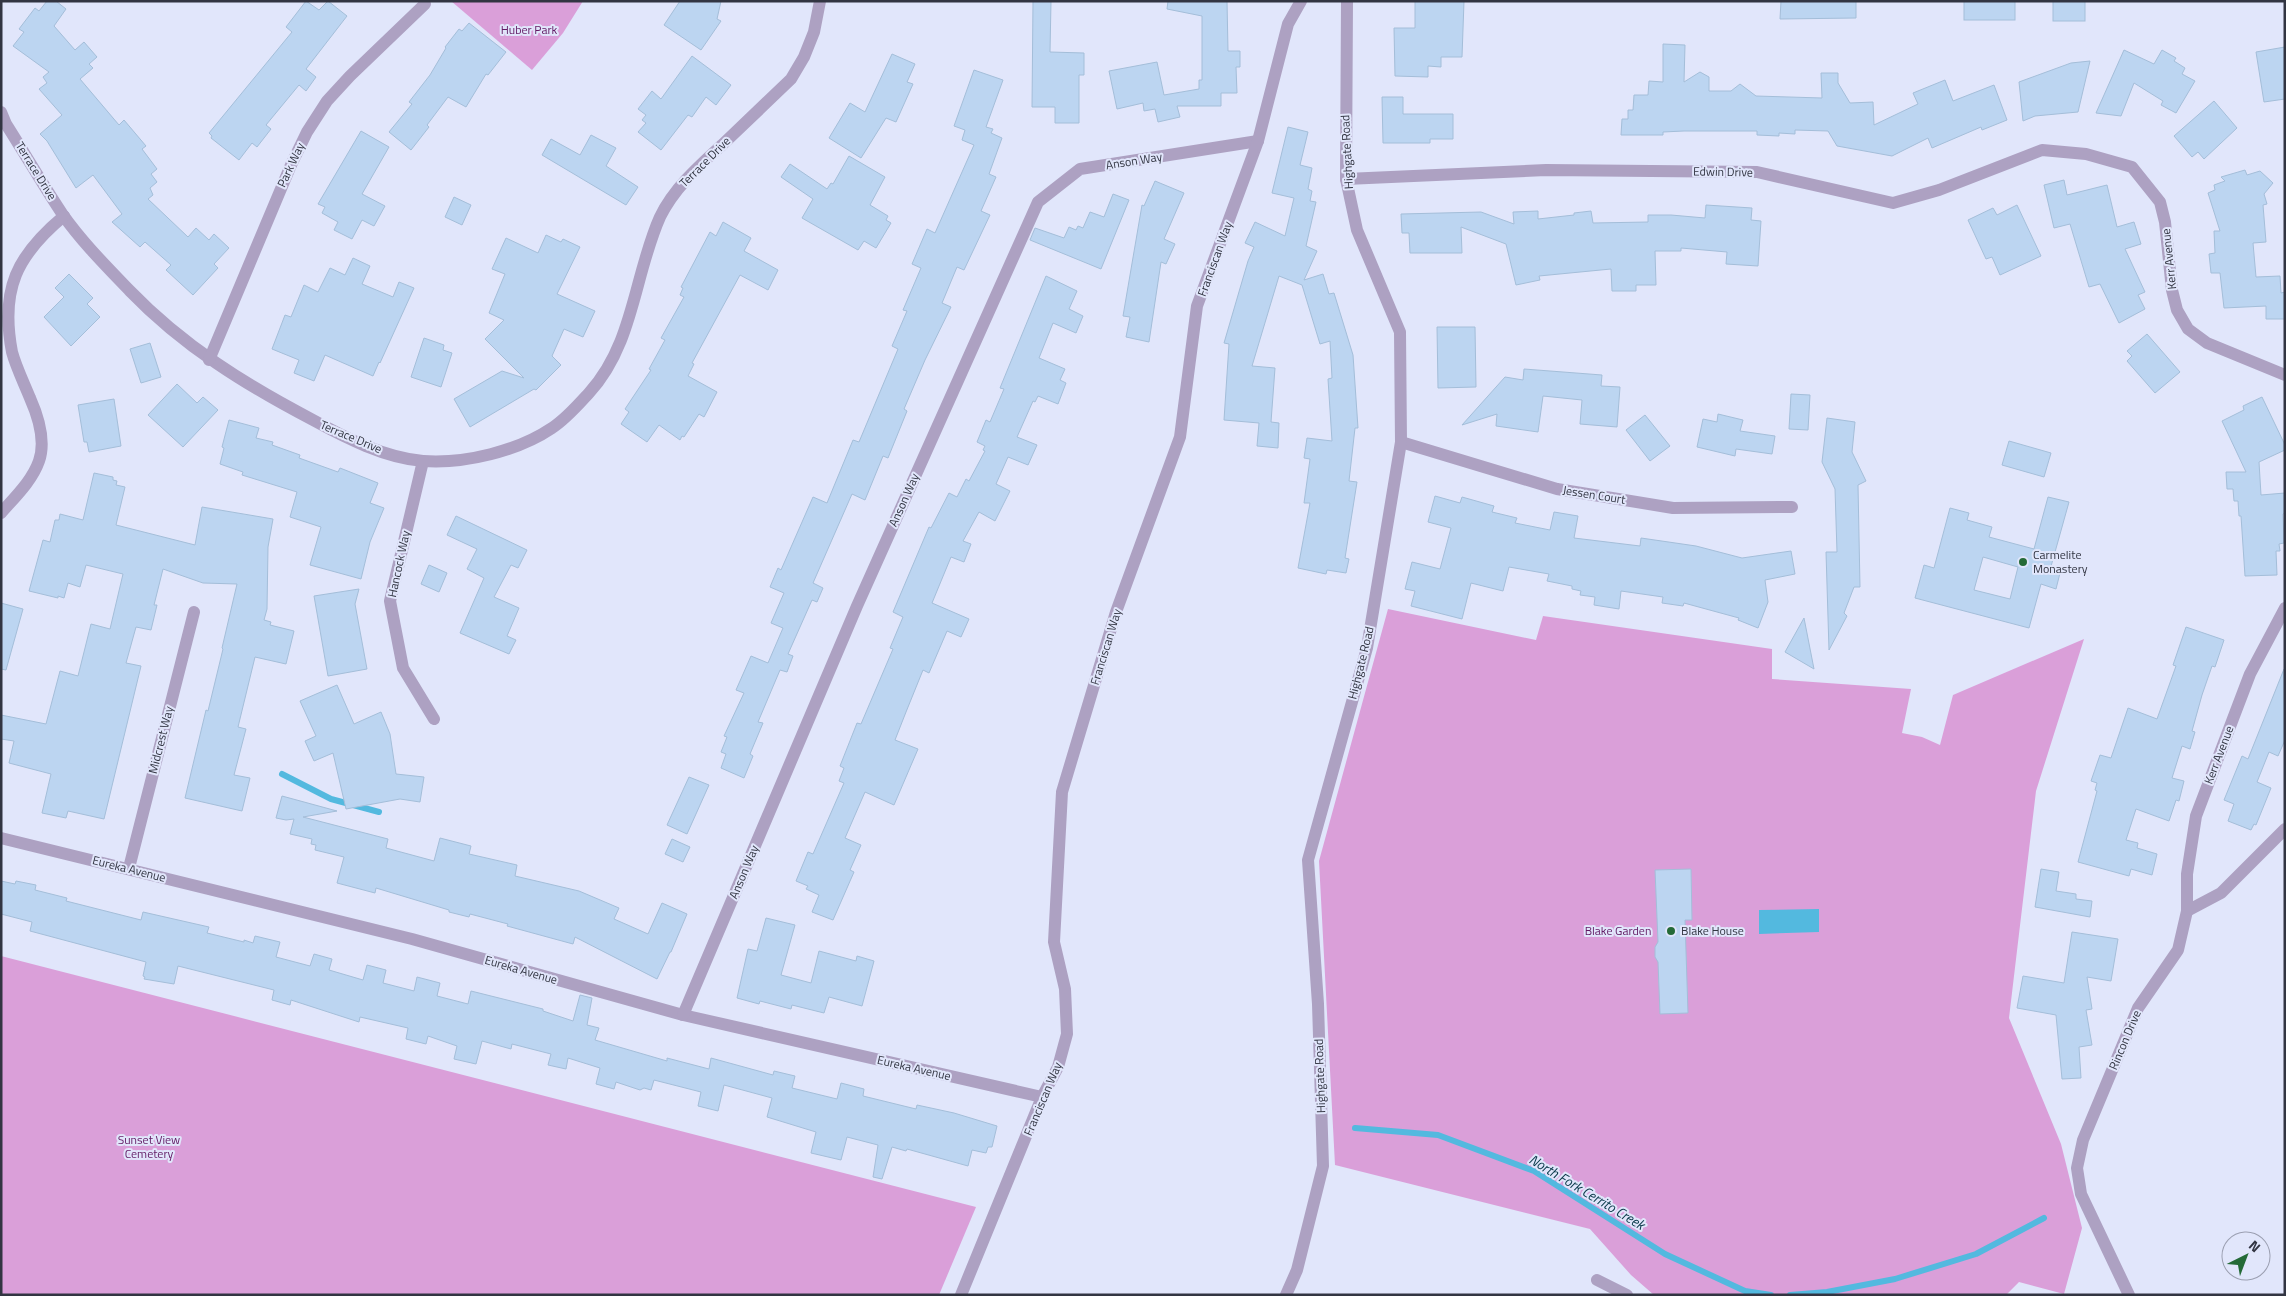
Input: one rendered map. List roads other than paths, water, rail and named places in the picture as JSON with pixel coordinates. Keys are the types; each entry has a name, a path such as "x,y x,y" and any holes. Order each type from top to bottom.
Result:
{"street":[{"name":"Terrace Drive","path":"1,112 6,124 64,216 130,292 168,328 209,360 271,398 333,431 380,451 423,461 489,455 521,445 553,428 592,390 610,364 627,325 648,251 661,215 682,183 791,78 804,58 814,32 820,1"},
{"name":"Franciscan Way","path":"960,1295 1042,1097 1058,1067 1067,1034 1065,989 1054,942 1062,792 1116,612 1180,437 1197,306 1258,141 1288,24 1301,1"},
{"name":"Highgate Road","path":"1286,1295 1297,1270 1323,1166 1318,1004 1308,860 1367,648 1401,442 1400,332 1357,230 1346,179 1346,1"},
{"name":"Park Way","path":"209,360 290,165 307,132 327,101 350,76 425,4"},
{"name":"Anson Way","path":"682,1015 857,606 1038,202 1080,169 1258,141"},
{"name":"Edwin Drive","path":"1346,179 1546,170 1757,172 1893,203 1939,190 2042,150 2086,154"},
{"name":"Kerr Avenue","path":"2086,154 2132,167 2160,202 2165,222 2172,290 2177,310 2188,329 2208,343 2285,375"},
{"path":"1,513 29,480 40,460 41,437 36,413 12,352 6,317 9,287 17,267 34,243 64,216"},
{"name":"Jessen Court","path":"1401,442 1567,490 1673,508 1792,507"},
{"name":"Hancock Way","path":"423,461 390,600 403,668 434,718"},
{"name":"Kerr Avenue","path":"2187,912 2187,874 2196,816 2250,674 2285,608"},
{"name":"Midcrest Way","path":"129,868 194,612"},
{"path":"2187,912 2222,893 2285,829"},
{"name":"Eureka Avenue","path":"1,838 412,939 682,1015 1042,1097"},
{"name":"Rincon Drive","path":"2129,1295 2082,1194 2077,1168 2083,1140 2138,1008 2178,950 2187,912"},
{"path":"1596,1280 1627,1295"}],"water":[{"path":"1819,909 1819,932 1759,934 1759,910"}],"waterway":[{"name":"North Fork Cerrito Creek","path":"282,774 331,799 379,812"},
{"name":"North Fork Cerrito Creek","path":"1355,1128 1438,1135 1534,1171 1665,1254 1745,1291 1771,1295"},
{"name":"North Fork Cerrito Creek","path":"1790,1295 1827,1292 1895,1279 1976,1254 2044,1218"}],"place":[{"name":"Carmelite Monastery","path":"2023,562"},
{"name":"Blake House","path":"1671,931"}],"park label":[{"name":"Huber Park","path":"529,30"},
{"name":"Blake Garden","path":"1618,931"},
{"name":"Sunset View Cemetery","path":"149,1147"}]}
